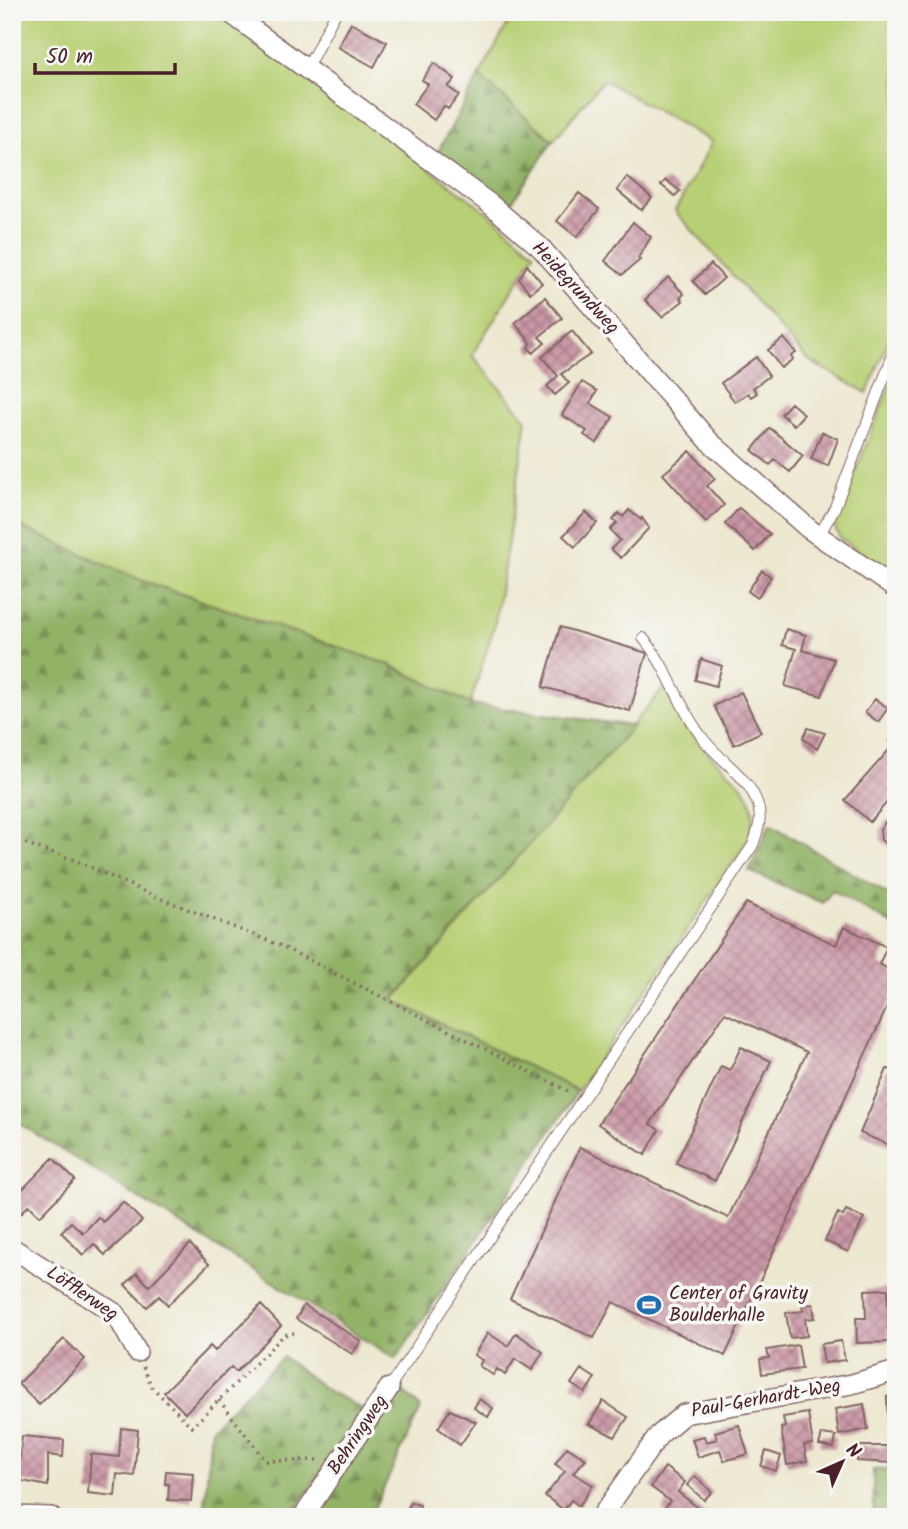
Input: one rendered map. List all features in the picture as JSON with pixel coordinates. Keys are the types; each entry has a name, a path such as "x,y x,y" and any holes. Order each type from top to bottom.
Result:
{"street":[{"name":"Heidegrundweg","path":"229,12 490,204 541,248 709,442 819,536 896,589"},
{"name":"Löfflerweg","path":"12,1248 116,1314 125,1325 138,1352"},
{"name":"Paul-Gerhardt-Weg","path":"601,1517 659,1435 684,1414 852,1384 896,1371"},
{"name":"Behringweg","path":"303,1517 389,1388"},
{"path":"12,1516 51,1517"}],"lane":[{"path":"306,70 336,12"},
{"path":"819,536 835,507 896,347"},
{"path":"389,1388 753,845 761,822 758,805 748,784 706,742 686,714 657,655 643,639"}],"path":[{"path":"12,839 77,861 154,896 279,945 583,1098"},
{"path":"138,1352 152,1387 192,1427 284,1335 299,1332"},
{"path":"219,1400 266,1461 318,1459 335,1469"}],"green space":[{"path":"12,12 218,12 486,211 535,253 472,355 527,420 495,623 470,704 390,665 140,580 12,523"},
{"path":"514,12 896,12 896,323 867,393 808,360 675,211 712,142 603,80 553,141 479,76"},
{"path":"479,76 553,141 508,208 436,155"},
{"path":"896,370 896,578 840,538 834,526"},
{"path":"12,523 140,580 390,665 470,704 633,726 393,1000 578,1091 396,1359 12,1119"},
{"path":"664,688 699,743 741,785 753,808 753,823 748,840 578,1091 393,1001"},
{"path":"770,824 896,899 896,927 832,890 823,903 749,871"},
{"path":"283,1357 328,1391 363,1409 291,1517 204,1516 211,1428"},
{"path":"401,1389 421,1408 370,1517 312,1517"},
{"path":"896,1469 896,1517 874,1517 873,1470"}],"building":[{"path":"351,23 387,42 374,67 338,47"},
{"path":"434,63 455,79 448,87 459,95 448,109 444,106 434,120 413,104 428,84 422,80"},
{"path":"627,177 652,198 641,210 617,190"},
{"path":"666,180 680,191 675,196 661,185"},
{"path":"579,193 599,209 577,237 557,221"},
{"path":"633,222 651,237 638,258 640,260 622,275 605,261"},
{"path":"711,264 724,278 705,295 693,281"},
{"path":"527,265 542,283 530,293 519,279"},
{"path":"668,277 684,294 680,298 683,301 662,317 645,300"},
{"path":"545,297 562,318 539,337 545,343 533,353 528,347 531,343 515,323"},
{"path":"572,331 591,354 561,374 569,383 555,395 547,386 558,376 542,357"},
{"path":"784,338 796,353 791,356 793,359 781,368 768,350"},
{"path":"756,357 769,376 753,388 757,393 751,397 748,393 735,402 721,383"},
{"path":"582,382 597,391 590,403 613,417 597,443 584,435 587,431 562,415"},
{"path":"791,403 804,414 794,425 781,414"},
{"path":"770,428 803,456 790,472 775,460 770,465 752,450"},
{"path":"822,432 838,439 828,466 811,459"},
{"path":"690,451 715,479 707,486 724,505 706,522 663,474"},
{"path":"739,508 770,534 755,551 725,524"},
{"path":"629,510 641,520 642,518 649,528 621,558 611,549 620,540 610,530 617,523 613,520 619,513 623,517"},
{"path":"586,512 597,523 575,547 563,536"},
{"path":"762,570 771,577 757,598 748,591"},
{"path":"560,627 647,653 630,711 543,687"},
{"path":"786,629 806,635 802,650 834,659 822,696 785,686 796,649 782,645"},
{"path":"701,659 722,666 716,686 695,680"},
{"path":"741,692 761,732 734,745 714,706"},
{"path":"875,699 888,708 878,722 865,712"},
{"path":"808,728 825,733 817,749 803,738"},
{"path":"896,732 896,747 889,742"},
{"path":"889,750 896,756 896,806 888,801 870,822 845,800"},
{"path":"896,819 896,847 890,847 881,840 880,830 886,821"},
{"path":"746,903 836,945 844,927 887,947 879,964 896,973 896,988 725,1356 613,1302 594,1338 510,1299 580,1147 728,1218 807,1052 725,1013 650,1124 659,1130 645,1155 598,1124"},
{"path":"741,1047 771,1061 715,1181 676,1163 721,1066 730,1070"},
{"path":"887,1069 896,1070 896,1148 860,1133"},
{"path":"53,1158 75,1180 40,1216 29,1205 18,1216 12,1210 12,1189 18,1194"},
{"path":"123,1202 142,1221 105,1255 94,1244 83,1255 61,1232 71,1222 83,1233 98,1217 103,1222"},
{"path":"846,1210 864,1218 848,1252 825,1241 838,1213 843,1216"},
{"path":"190,1244 209,1264 168,1305 159,1296 147,1307 125,1285 137,1273 149,1286"},
{"path":"888,1289 888,1342 857,1343 856,1318 866,1318 865,1290"},
{"path":"813,1304 815,1318 805,1319 807,1336 790,1338 786,1313 803,1311 802,1305"},
{"path":"261,1305 281,1326 236,1372 231,1367 185,1413 164,1392 210,1346 215,1351"},
{"path":"304,1305 361,1341 352,1354 296,1319"},
{"path":"488,1333 508,1346 516,1333 543,1352 532,1370 515,1359 505,1375 497,1369 493,1375 479,1366 482,1360 474,1355"},
{"path":"64,1339 85,1359 39,1405 18,1384"},
{"path":"841,1341 845,1360 824,1363 821,1344"},
{"path":"798,1345 802,1369 762,1374 760,1359 769,1358 767,1350"},
{"path":"581,1369 595,1378 585,1393 571,1384"},
{"path":"896,1396 896,1421 888,1422 887,1397"},
{"path":"479,1399 493,1408 488,1417 474,1408"},
{"path":"603,1401 628,1417 615,1437 589,1424"},
{"path":"864,1404 868,1429 839,1435 835,1409"},
{"path":"450,1410 476,1422 460,1445 438,1428"},
{"path":"808,1413 813,1444 804,1445 807,1461 787,1465 781,1428 785,1427 783,1417"},
{"path":"739,1425 748,1454 724,1461 720,1450 698,1457 692,1439 704,1436 706,1442 717,1439 715,1432"},
{"path":"121,1428 138,1430 134,1476 117,1474 115,1496 88,1493 91,1454 119,1457"},
{"path":"822,1434 836,1436 834,1448 819,1445"},
{"path":"22,1436 64,1440 63,1457 48,1455 48,1486 12,1479 12,1457 20,1458"},
{"path":"858,1446 893,1446 892,1463 857,1461"},
{"path":"567,1447 586,1459 573,1473 593,1485 579,1506 571,1500 564,1510 545,1496 565,1471 555,1464"},
{"path":"766,1451 781,1456 776,1471 761,1466"},
{"path":"665,1467 685,1482 678,1492 707,1515 705,1517 670,1517 662,1511 670,1501 651,1487"},
{"path":"166,1471 193,1473 191,1501 168,1500"},
{"path":"695,1476 712,1492 704,1500 687,1485"},
{"path":"410,1502 420,1505 417,1517 405,1517"}],"place":[{"name":"Center of Gravity Boulderhalle","path":"649,1305"}]}
